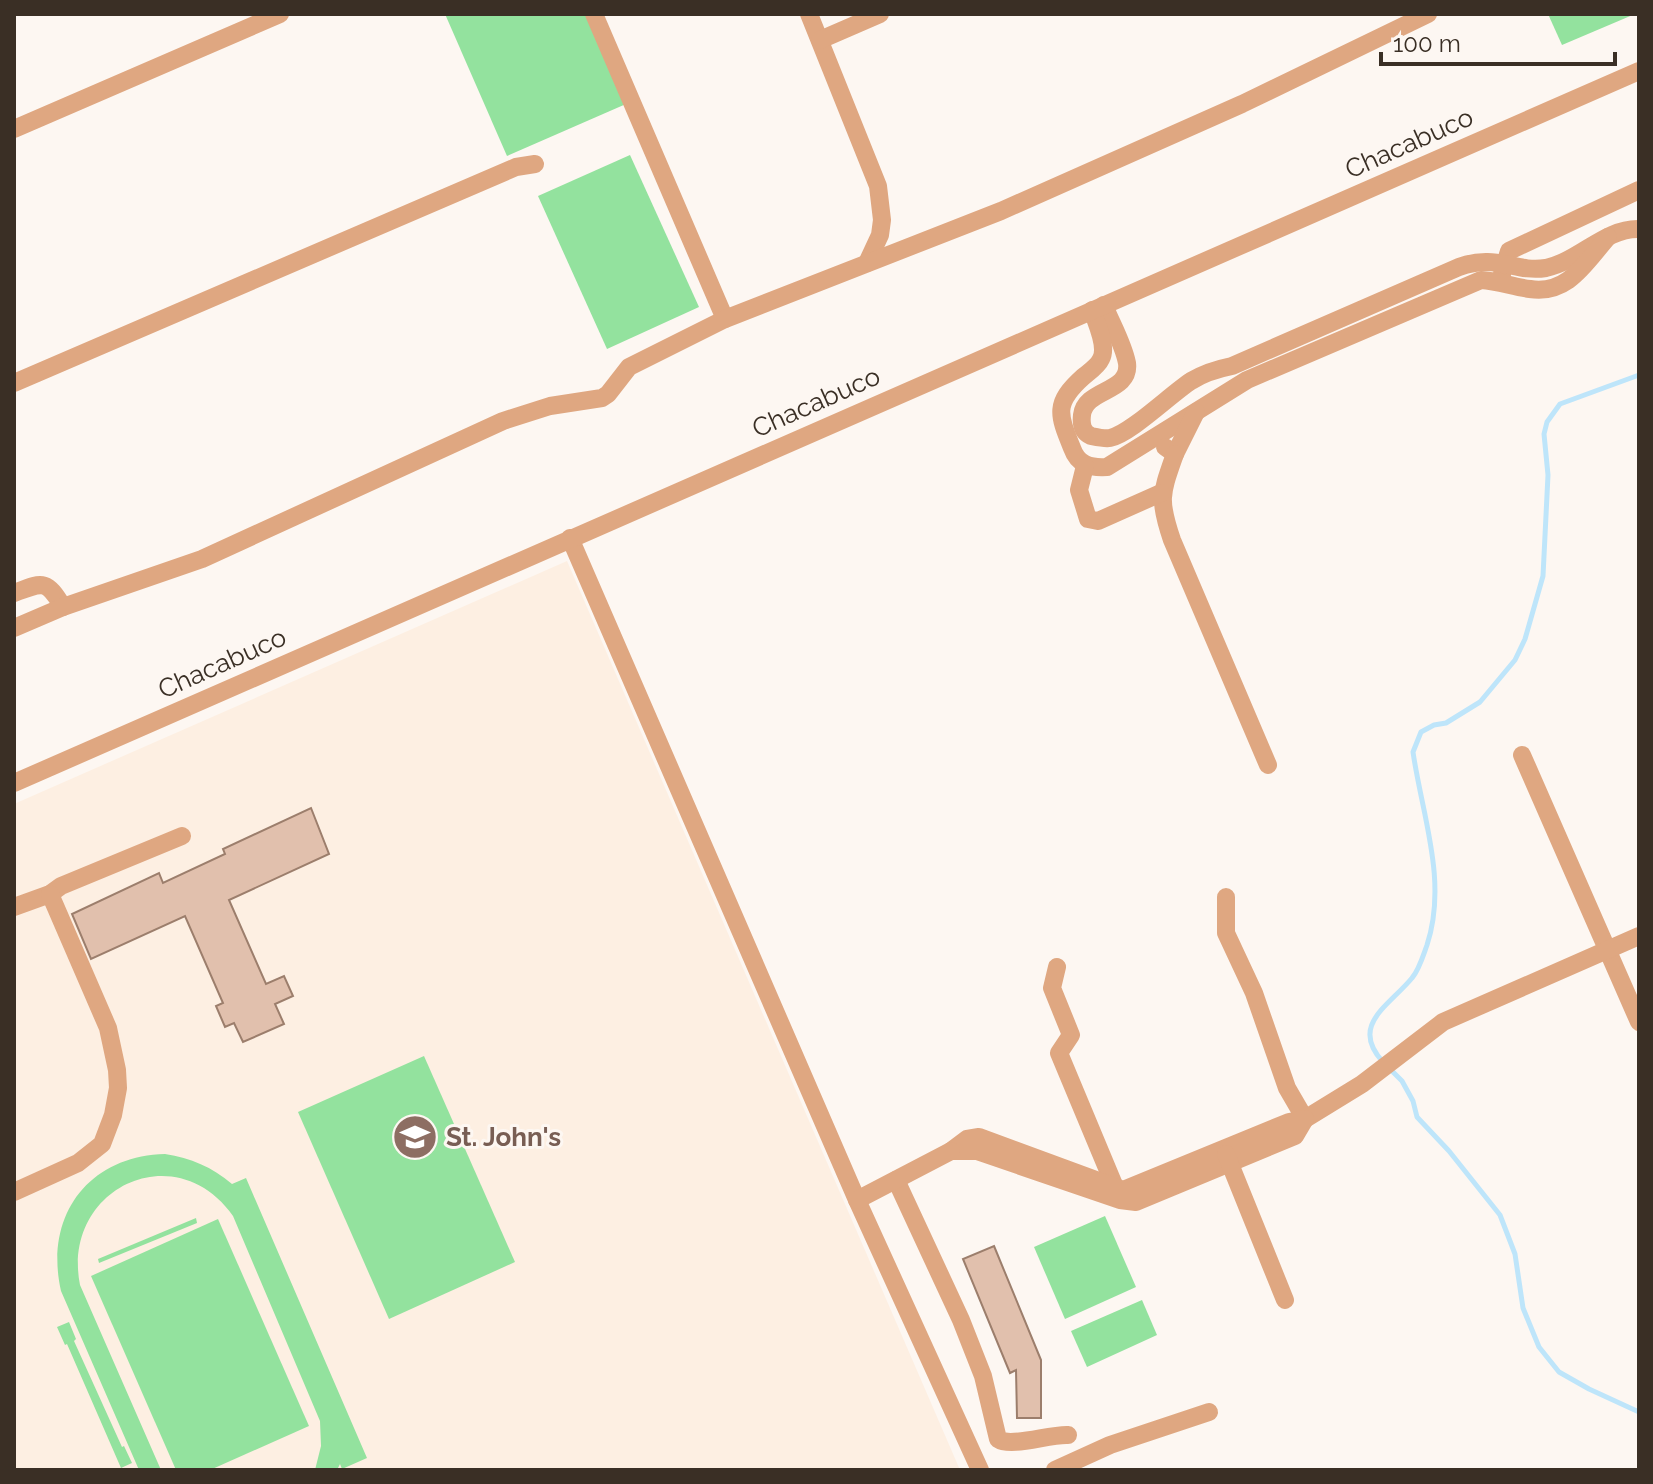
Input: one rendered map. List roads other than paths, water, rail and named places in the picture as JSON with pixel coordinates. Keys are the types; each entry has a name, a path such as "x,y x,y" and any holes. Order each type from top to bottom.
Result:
{"street":[{"path":"14,129 280,14"},
{"path":"594,14 725,319"},
{"path":"809,14 878,186 882,220 880,235 867,263"},
{"path":"820,40 880,14"},
{"path":"14,628 63,607 214,554 503,421 550,406 602,398 629,367 725,319 1001,211 1242,104 1428,14"},
{"name":"Chacabuco","path":"14,783 1639,71"},
{"path":"14,383 354,235 516,167 535,164"},
{"path":"1502,272 1509,251 1639,190"},
{"path":"1098,308 1128,367 1117,385 1092,398 1084,406 1082,425 1085,433 1093,437 1110,438 1197,378 1232,366 1474,262 1488,260 1529,289 1550,290 1564,286 1608,237 1639,229"},
{"path":"1098,308 1102,358 1067,391 1060,419 1075,457 1085,466 1107,467 1247,380 1502,272"},
{"path":"1218,369 1228,390"},
{"path":"1197,378 1203,406 1175,454 1161,493 1162,511 1268,765"},
{"path":"1136,422 1175,454"},
{"path":"1085,466 1079,490 1088,519 1098,521 1161,493"},
{"path":"570,538 857,1200 980,1470"},
{"path":"14,593 44,584 51,588 63,607"},
{"path":"1522,755 1639,1022"},
{"path":"14,907 182,836"},
{"path":"14,1192 78,1163 102,1144 113,1115 118,1088 108,1028 50,894"},
{"path":"1226,897 1226,933 1254,993 1287,1088 1305,1119"},
{"path":"1118,1194 1295,1136 1305,1119 1362,1084 1443,1022 1639,936"},
{"path":"1057,967 1052,988 1071,1035 1059,1053 1118,1194"},
{"path":"857,1200 951,1151 967,1139 979,1137 1118,1194"},
{"path":"1227,1157 1285,1300"},
{"path":"896,1180 972,1348 983,1376 998,1439 1010,1443 1041,1436 1068,1435"},
{"path":"1055,1470 1110,1445 1209,1412"}],"waterway":[{"path":"1383,1062 1374,1049 1371,1027 1384,1007 1417,971 1433,921 1434,872 1413,752 1421,732 1446,723 1480,702 1515,660 1525,639 1543,576 1548,475 1544,434 1547,422 1560,404 1639,375"},
{"path":"1390,1069 1402,1081 1413,1101 1417,1117 1449,1151 1500,1215 1515,1254 1523,1308 1539,1347 1559,1372 1639,1412"}],"place":[{"name":"St. John's","path":"415,1137"}]}
